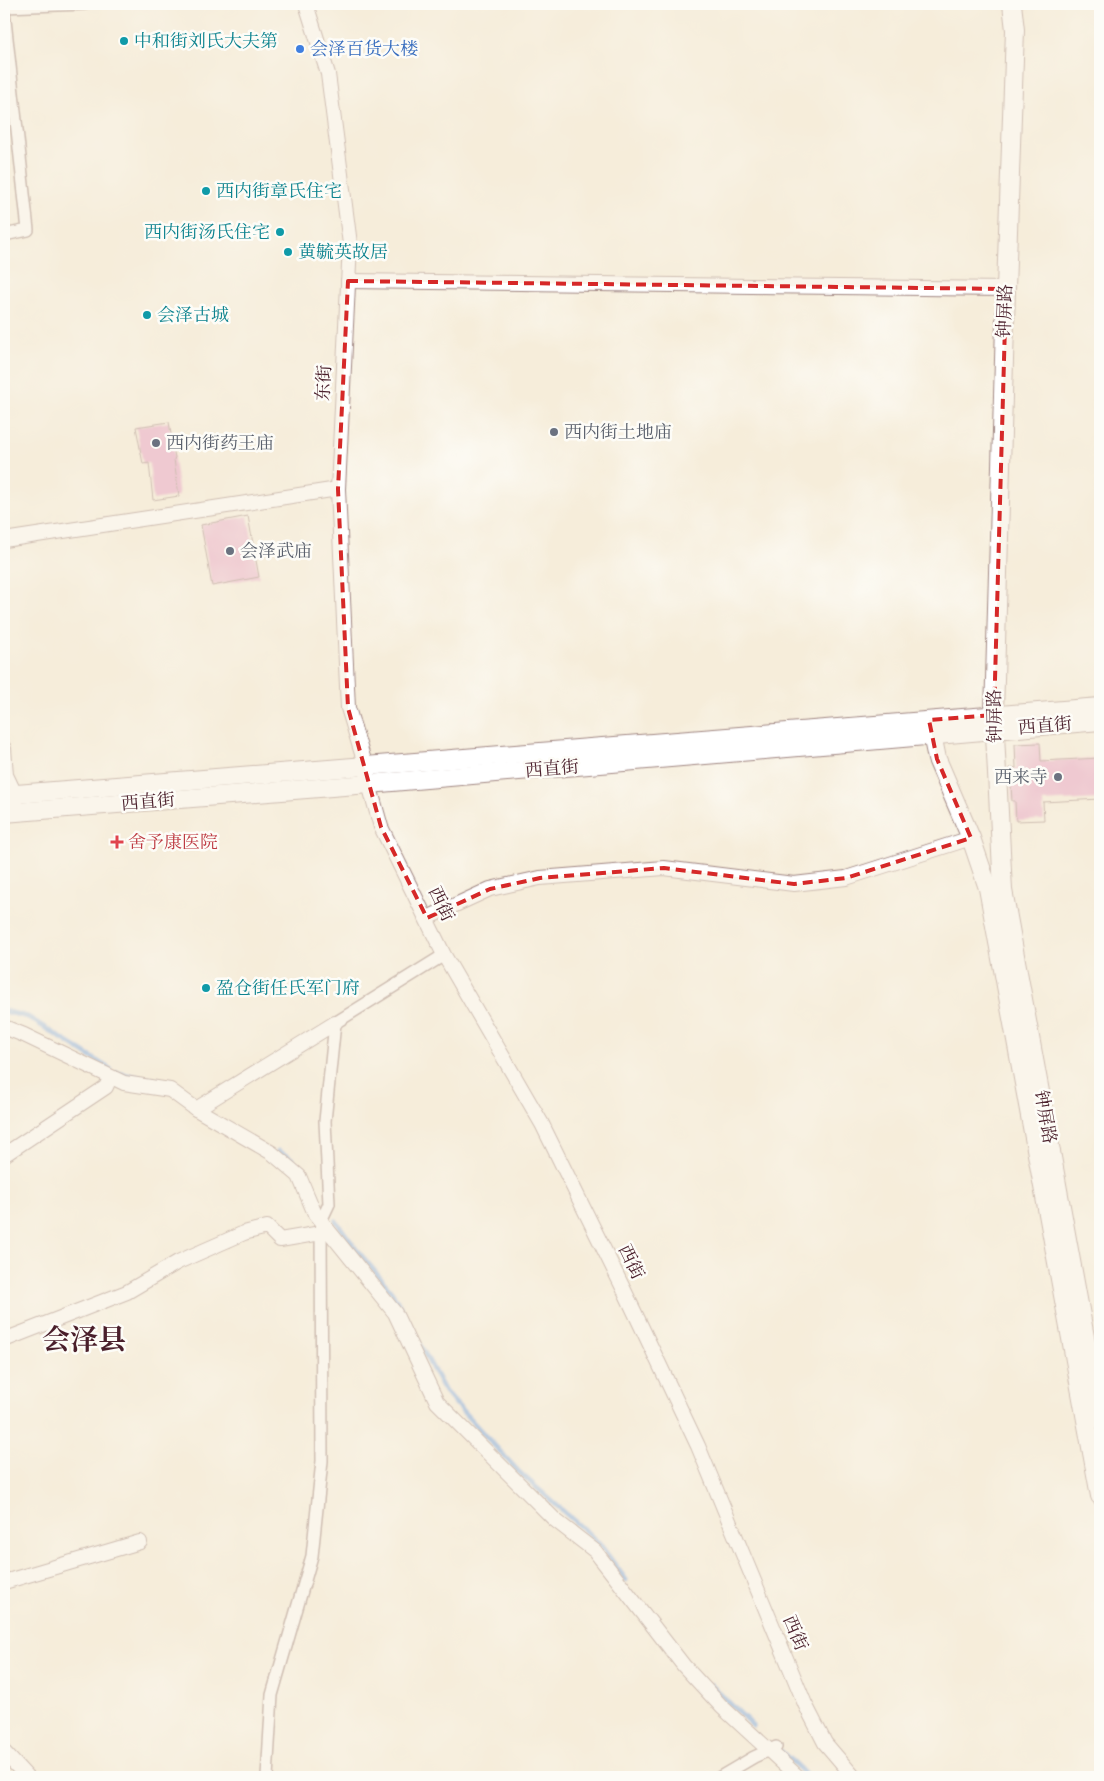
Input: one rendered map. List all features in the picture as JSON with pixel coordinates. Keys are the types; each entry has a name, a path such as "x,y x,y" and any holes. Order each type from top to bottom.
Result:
{"street":[{"path":"4,7 85,4"},
{"name":"东街","path":"306,4 328,74 350,244 338,489 348,708 366,766"},
{"name":"钟屏路","path":"1012,4 1015,30 994,723 1003,890 1100,1419"},
{"path":"4,11 28,230 4,234"},
{"path":"348,281 1006,289"},
{"path":"4,540 338,489"},
{"name":"西直街","path":"994,723 1100,707"},
{"name":"西直街","path":"9,794 366,766 994,723 1100,721"},
{"name":"钟屏路","path":"931,728 937,759 970,838 988,888 1100,1496"},
{"name":"西直街","path":"10,813 369,784 931,728"},
{"path":"4,748 10,813"},
{"name":"西街","path":"366,766 381,827 444,955 542,1124 629,1300 698,1446 805,1704 825,1743 854,1777"},
{"path":"427,918 490,889 540,878 664,868 794,884 846,878 970,838"},
{"path":"196,1109 444,955"},
{"path":"267,1777 272,1695 312,1556 322,1460 321,1227 329,1204 325,1122 335,1023"},
{"path":"4,1027 110,1078 124,1083 170,1090 196,1109 272,1153 299,1176 321,1227 395,1313 437,1402 554,1520 595,1551 684,1666 722,1707 772,1749 798,1777"},
{"path":"4,1155 106,1087 110,1078"},
{"path":"4,1340 127,1292 178,1262 244,1233 267,1227 280,1240 321,1227"},
{"path":"4,1582 140,1542"},
{"path":"720,1777 772,1749"},
{"path":"4,1752 27,1777"}],"highlighted area":[{"path":"348,281 1006,289 994,715 929,720 937,759 971,838 846,878 794,884 664,868 540,878 490,889 427,918 381,827 348,708 338,489"}],"building":[{"path":"169,422 179,496 153,500 149,463 143,464 136,427"},
{"name":"会泽武庙","path":"248,516 259,577 212,586 201,525"},
{"name":"西来寺","path":"1040,743 1041,761 1100,758 1100,799 1043,802 1044,820 1016,821 1015,801 1012,801 1010,768 1016,768 1015,744"}],"waterway":[{"path":"4,1011 28,1017 110,1069"},
{"path":"117,1073 164,1082 170,1085"},
{"path":"278,1151 292,1159 300,1169"},
{"path":"306,1178 317,1194"},
{"path":"336,1221 356,1249 392,1292 445,1392 518,1471 599,1543 626,1580"},
{"path":"711,1685 753,1726"},
{"path":"776,1747 809,1777"}],"place":[{"name":"中和街刘氏大夫第","path":"124,41"},
{"name":"会泽百货大楼","path":"300,49"},
{"name":"西内街章氏住宅","path":"206,191"},
{"name":"西内街汤氏住宅","path":"280,232"},
{"name":"黄毓英故居","path":"288,252"},
{"name":"会泽古城","path":"147,315"},
{"name":"西内街土地庙","path":"554,432"},
{"name":"西内街药王庙","path":"156,443"},
{"name":"会泽武庙","path":"230,551"},
{"name":"西来寺","path":"1058,777"},
{"name":"舍予康医院","path":"117,842"},
{"name":"盈仓街任氏军门府","path":"206,988"}],"district":[{"name":"会泽县","path":"84,1340"}]}
